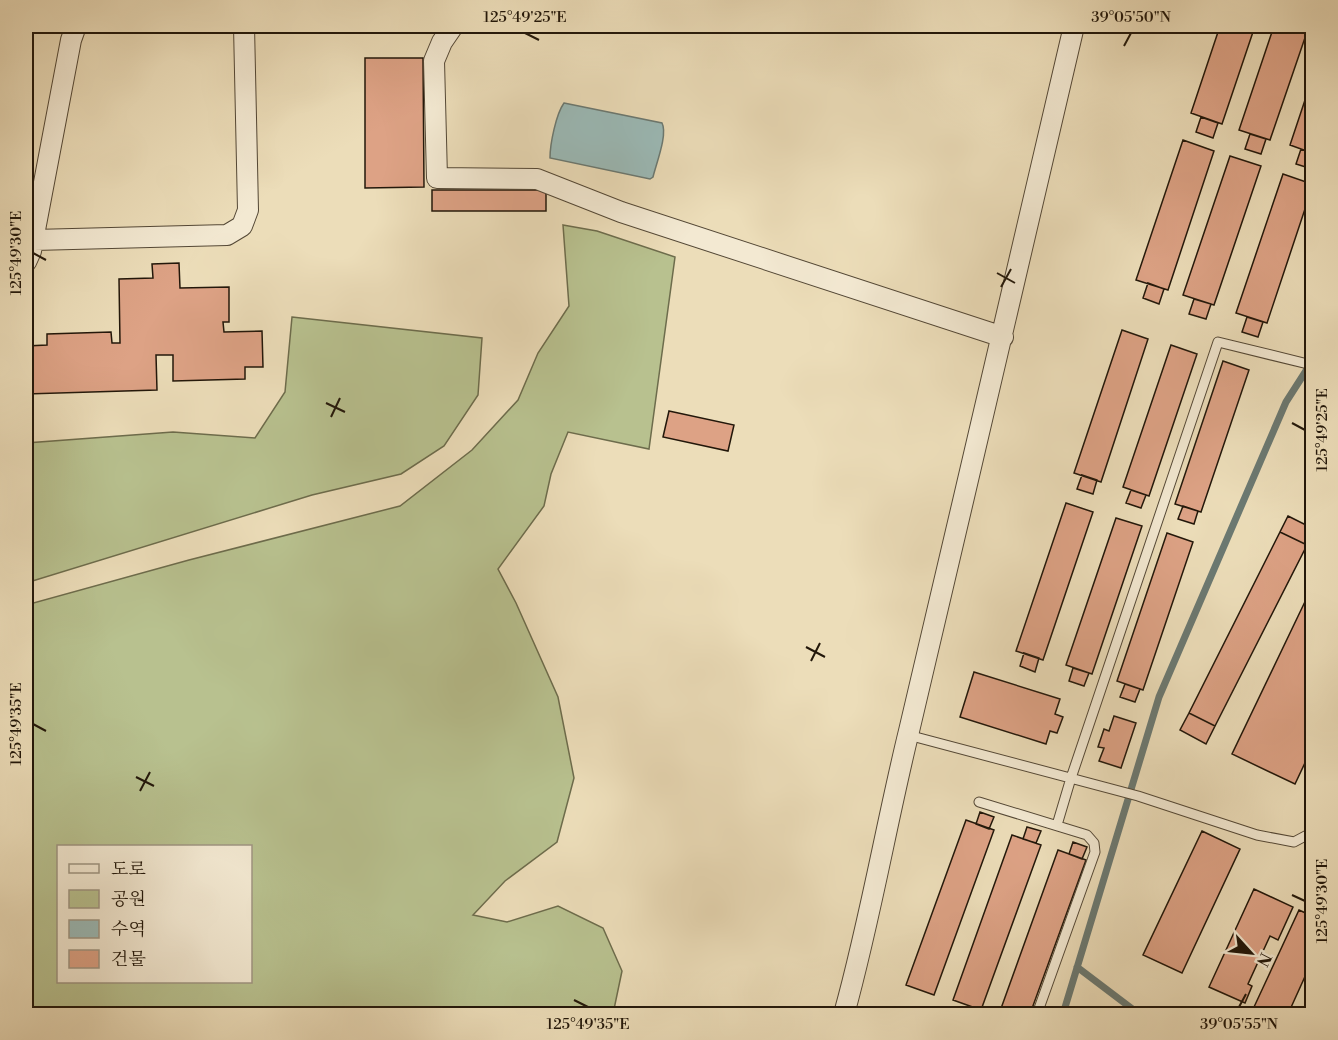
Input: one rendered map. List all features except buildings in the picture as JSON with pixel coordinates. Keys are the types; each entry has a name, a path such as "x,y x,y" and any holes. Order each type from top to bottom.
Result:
{"street":[{"path":"26,261 32,251 71,40 76,26"},
{"path":"34,240 227,235 243,226 248,210 244,26"},
{"path":"453,26 442,42 434,61 437,178 537,179 621,212 1003,337"},
{"path":"844,1014 858,963 908,735 1074,26"}],"lane":[{"path":"1057,825 1218,342 1309,365"},
{"path":"908,735 1118,790 1257,835 1294,842 1310,834 1312,828"},
{"path":"979,802 1057,825 1087,836 1094,843 1095,852 1037,1014"}],"green space":[{"path":"563,225 597,231 675,257 649,449 568,432 551,474 544,506 498,569 516,603 558,697 574,778 557,842 505,881 473,915 507,922 558,906 603,928 622,971 613,1014 26,1014 26,605 400,506 472,450 518,400 538,353 569,306"},
{"path":"292,317 482,338 478,395 444,446 401,474 312,495 26,583 26,443 173,432 255,438 285,392"}],"water":[{"path":"564,103 662,123 663,141 653,177 650,179 550,158 554,129"}],"waterway":[{"path":"1063,1014 1159,697 1286,402 1311,363"},
{"path":"1077,967 1139,1014"}]}
